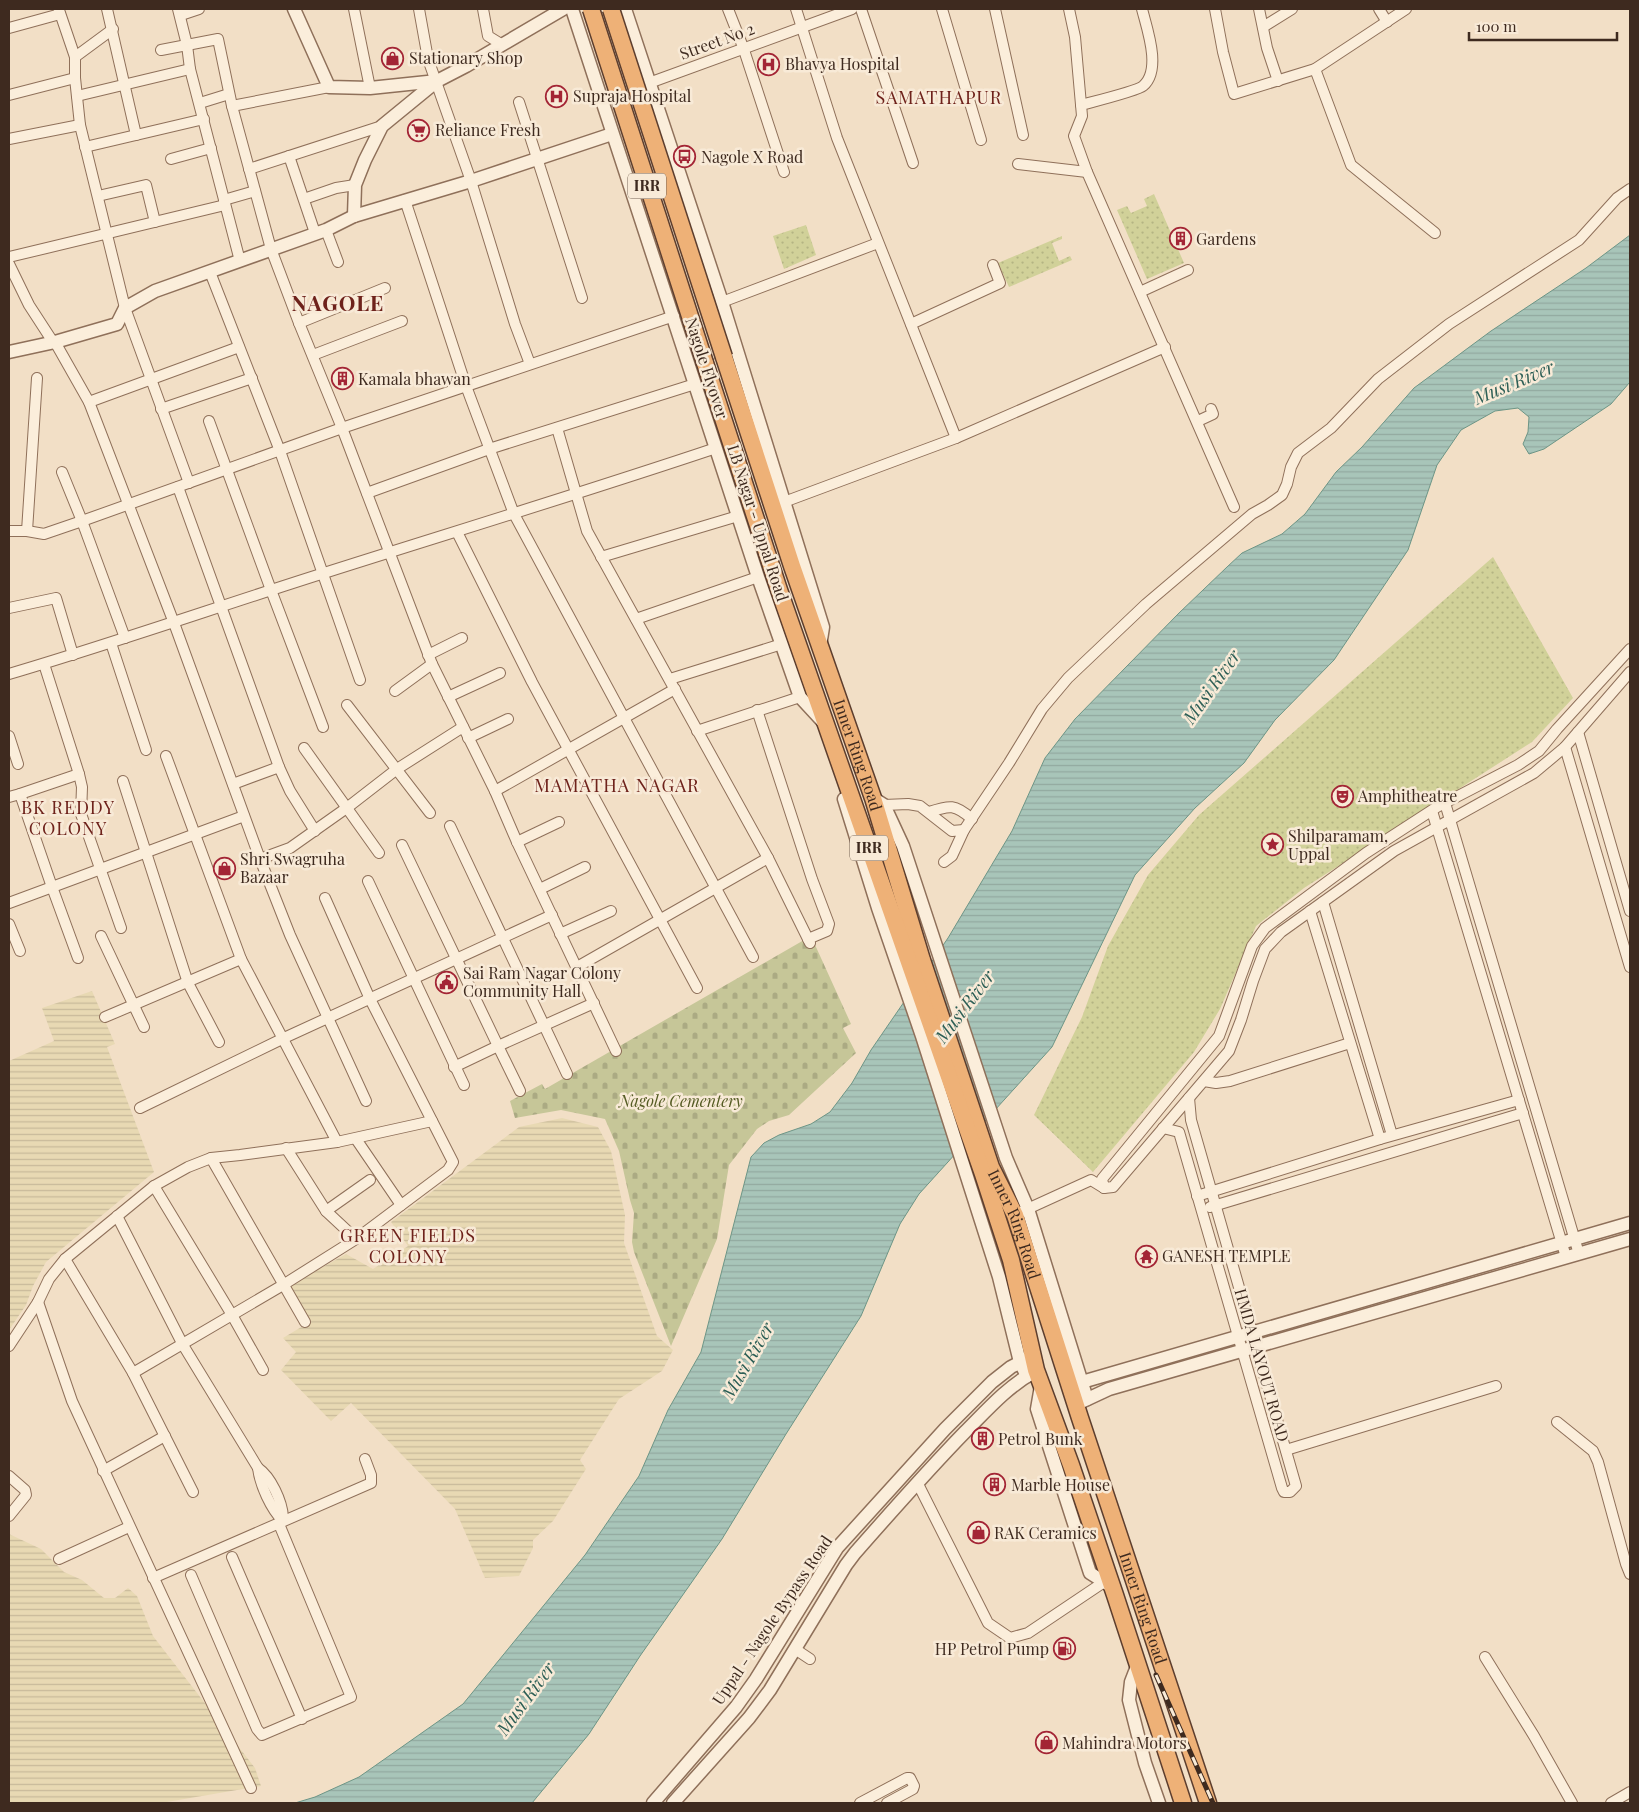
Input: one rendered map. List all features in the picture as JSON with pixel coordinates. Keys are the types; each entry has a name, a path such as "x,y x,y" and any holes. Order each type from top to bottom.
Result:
{"highway":[{"name":"Nagole Flyover","path":"591,9 773,572 827,726"},
{"name":"Nagole Flyover","path":"612,9 724,357 820,646"},
{"name":"Inner Ring Road","path":"820,646 879,802 916,965 1011,1260 1029,1366 1041,1386 1071,1465 1108,1584 1138,1664 1183,1803"},
{"name":"Inner Ring Road","path":"827,726 916,965 974,1112 991,1167 1021,1212 1208,1803"}],"street":[{"path":"107,9 136,135"},
{"path":"199,9 180,12 190,69 240,261"},
{"path":"294,9 329,87"},
{"path":"354,9 370,88"},
{"path":"419,9 428,58 472,181 515,324 530,364"},
{"path":"483,9 488,36 501,44"},
{"path":"249,169 382,126 437,80 466,66 563,9"},
{"name":"LB Nagar - Uppal Road","path":"572,9 758,577 800,697 827,726"},
{"name":"LB Nagar - Uppal Road","path":"625,9 722,302 823,627 820,646"},
{"path":"728,9 743,47 784,172"},
{"path":"796,9 837,138 956,438"},
{"name":"Street No 2","path":"649,83 743,47 852,9"},
{"path":"861,9 913,163"},
{"path":"942,9 981,140"},
{"path":"995,9 1023,135"},
{"path":"1069,9 1075,37 1082,116 1074,136 1087,172 1140,292 1161,328 1165,347 1234,507"},
{"path":"1081,105 1143,86 1151,76 1154,63 1142,9"},
{"path":"1215,9 1223,52 1234,94 1315,69 1406,9"},
{"path":"1259,9 1267,48 1278,81"},
{"path":"1263,27 1292,9"},
{"path":"1379,9 1387,22"},
{"path":"9,28 59,12 75,57 76,96 80,125 125,308 189,483"},
{"path":"75,57 113,29"},
{"path":"161,50 218,39 232,106 271,249 342,428 430,660 495,791 517,842 616,1051"},
{"path":"76,96 190,69"},
{"path":"1315,69 1351,165 1435,233"},
{"path":"10,92 75,78"},
{"path":"232,106 329,87 370,88 437,80"},
{"path":"200,103 229,94"},
{"path":"519,102 582,298"},
{"path":"85,147 204,119"},
{"path":"9,139 80,125"},
{"path":"354,216 355,185 364,160 382,126"},
{"path":"9,352 54,342 117,324 125,308 155,291 320,232 354,216 472,181 612,134"},
{"path":"171,159 211,148"},
{"path":"289,156 304,200 338,262"},
{"path":"1018,164 1087,172"},
{"path":"98,196 146,185 155,222"},
{"path":"304,200 336,188 355,185"},
{"path":"944,862 952,856 964,830 1042,709 1068,678 1154,598 1252,514 1282,495 1291,467 1298,453 1331,428 1378,379 1450,324 1579,240 1616,198 1630,189"},
{"path":"9,257 155,222 255,191"},
{"path":"405,200 466,386 514,514 753,957"},
{"path":"652,253 700,236"},
{"path":"722,302 878,243"},
{"path":"9,264 29,305 54,342 89,402 174,623 244,816 290,935 366,1101"},
{"path":"910,324 1000,283 993,265"},
{"path":"1140,292 1188,270"},
{"path":"210,272 280,451 360,680"},
{"path":"299,323 385,288"},
{"path":"9,531 27,531 44,534 342,428 674,316"},
{"path":"313,355 402,321"},
{"path":"89,402 239,347"},
{"path":"784,502 956,438 1165,347"},
{"path":"27,531 37,378"},
{"path":"161,409 252,378"},
{"path":"367,493 489,449 695,384"},
{"path":"1198,421 1213,414 1211,409"},
{"path":"209,421 324,727"},
{"path":"557,428 587,531 768,858 809,941 827,931 829,924 812,879 757,710"},
{"path":"9,674 576,495 716,448"},
{"path":"62,472 125,638"},
{"path":"178,487 279,767 290,791 315,831"},
{"path":"601,557 738,516"},
{"path":"457,532 532,682 698,988"},
{"path":"636,619 758,577"},
{"path":"9,608 56,598 73,655"},
{"path":"395,691 430,660 462,638"},
{"path":"111,643 146,750"},
{"path":"670,679 782,644"},
{"path":"1104,1188 1102,1179 1219,1036 1252,946 1265,928 1366,853 1445,803 1518,766 1539,752 1557,729 1630,649"},
{"path":"44,664 79,774 82,787 81,814 121,928"},
{"path":"879,802 894,822 903,846 1006,1158 1021,1212 1091,1180 1104,1188 1113,1187 1229,1051 1265,949 1281,932 1394,851 1534,773 1565,747 1630,672"},
{"path":"448,697 500,673"},
{"path":"495,791 675,689"},
{"path":"698,731 800,697"},
{"path":"347,705 430,813"},
{"path":"468,738 508,719"},
{"path":"260,859 290,848 397,769 463,727"},
{"path":"1578,732 1630,911"},
{"path":"9,736 18,764"},
{"path":"1565,747 1630,967"},
{"path":"304,748 348,807 379,853"},
{"path":"836,752 837,776 878,908 922,1036 1029,1366"},
{"path":"166,756 241,959 337,1142"},
{"path":"233,784 279,767"},
{"path":"9,797 79,774"},
{"path":"123,781 188,983 219,1042"},
{"path":"20,794 78,958"},
{"path":"879,802 920,806 952,831 964,830"},
{"path":"1445,803 1579,1254"},
{"path":"929,812 947,806 960,808 972,819"},
{"path":"1432,811 1566,1257"},
{"path":"9,903 244,816"},
{"path":"517,842 559,822"},
{"path":"450,826 568,1074"},
{"path":"402,846 520,1091"},
{"path":"577,967 768,858"},
{"path":"540,888 585,867"},
{"path":"368,881 464,1085"},
{"path":"133,1373 283,1285 356,1239 448,1170 453,1162 370,999 326,898"},
{"path":"1323,902 1392,1135"},
{"path":"560,934 611,911"},
{"path":"1310,911 1380,1139"},
{"path":"140,1108 284,1038 552,915"},
{"path":"9,924 20,951"},
{"path":"101,936 144,1027"},
{"path":"1321,948 1336,946"},
{"path":"105,1017 241,959"},
{"path":"454,1067 594,1003"},
{"path":"1219,1036 1236,1032"},
{"path":"1204,1081 1216,1083 1230,1081 1350,1042"},
{"path":"1188,1098 1191,1120 1211,1192 1286,1450"},
{"path":"1197,1196 1392,1135 1519,1100"},
{"path":"1201,1210 1523,1113"},
{"path":"9,1346 38,1302 48,1279 65,1258 154,1186 188,1167 211,1158 356,1139 432,1121"},
{"name":"HMDA LAYOUT ROAD","path":"1163,1128 1179,1132 1284,1492 1290,1492 1296,1486 1286,1450"},
{"path":"356,1139 401,1205"},
{"path":"1369,1143 1374,1157"},
{"path":"286,1148 326,1211 356,1239"},
{"path":"211,1158 305,1322"},
{"path":"326,1211 370,1180"},
{"path":"154,1186 263,1370"},
{"path":"117,1216 183,1344 258,1468 259,1477 281,1522 351,1697 262,1735 257,1729 191,1575"},
{"path":"1076,1384 1630,1223"},
{"path":"1081,1402 1109,1390 1630,1239"},
{"path":"65,1258 133,1373 192,1492"},
{"path":"38,1302 72,1401 251,1788"},
{"name":"Uppal - Nagole Bypass Road","path":"673,1803 749,1718 770,1690 846,1565 1001,1395 1019,1380 1029,1366"},
{"name":"Uppal - Nagole Bypass Road","path":"653,1803 736,1707 756,1679 837,1548 992,1382 1011,1367 1029,1366"},
{"path":"1273,1455 1496,1386"},
{"path":"1557,1422 1593,1451 1598,1462 1630,1574"},
{"path":"103,1471 165,1436"},
{"path":"153,1578 371,1483 371,1474 365,1459"},
{"path":"9,1476 25,1490 26,1495 9,1516"},
{"path":"918,1484 988,1623 1010,1638 1028,1633 1108,1584"},
{"path":"59,1558 129,1527"},
{"path":"232,1557 302,1719"},
{"path":"795,1649 810,1659"},
{"path":"1485,1657 1534,1736 1572,1803"},
{"path":"1138,1664 1131,1682 1129,1700 1145,1763 1159,1803"},
{"path":"860,1803 910,1778 914,1786 913,1789 886,1803"},
{"path":"1611,1803 1630,1792"}],"shaded area":[{"path":"92,991 115,1044 107,1047 154,1172 46,1262 33,1286 26,1305 9,1330 9,1061 54,1041 42,1008"},
{"path":"562,1118 598,1127 611,1151 625,1215 624,1243 657,1336 673,1350 662,1371 619,1399 580,1460 586,1469 553,1521 533,1540 533,1548 519,1576 485,1578 455,1509 351,1403 331,1421 281,1370 296,1352 283,1338 308,1323 289,1286 346,1254 373,1269 408,1246 391,1222 519,1127"},
{"path":"9,1534 41,1549 64,1572 82,1580 104,1598 115,1598 128,1588 137,1596 153,1636 255,1768 261,1786 161,1803 9,1803"}],"green space":[{"path":"1154,194 1184,263 1147,279 1117,210 1127,206 1131,213 1147,206 1144,199"},
{"path":"806,225 816,255 784,269 773,236"},
{"path":"1062,236 1062,239 1052,243 1059,261 1070,256 1072,260 1009,287 998,263"},
{"name":"Shilparamam, Uppal","path":"1493,557 1573,698 1532,742 1304,888 1256,926 1220,1009 1194,1052 1093,1172 1034,1115 1082,1017 1108,946 1148,875 1199,815"},
{"name":"Nagole Cementery","path":"811,936 851,1024 843,1028 856,1053 789,1115 769,1121 757,1129 729,1165 717,1239 671,1346 634,1252 632,1242 634,1213 619,1151 605,1119 561,1110 515,1118 510,1101 542,1084 545,1089"}],"water":[{"name":"Musi River","path":"1630,235 1630,382 1611,404 1544,449 1529,454 1523,444 1528,432 1529,417 1518,408 1495,411 1461,430 1437,465 1408,550 1334,660 1275,720 1244,763 1195,808 1135,875 1052,1047 919,1194 900,1224 861,1316 722,1539 640,1656 589,1734 532,1803 295,1803 315,1797 359,1777 463,1704 585,1555 639,1476 668,1410 701,1352 751,1157 764,1143 779,1135 811,1124 830,1112 852,1083 871,1050 948,938 1012,831 1045,758 1075,719 1179,613 1242,553 1282,534 1305,514 1336,472 1362,447 1414,388 1491,331 1586,268"}],"railway":[{"path":"1156,1675 1213,1803"}],"place":[{"name":"Stationary Shop","path":"393,58"},
{"name":"Bhavya Hospital","path":"769,64"},
{"name":"Supraja Hospital","path":"557,96"},
{"name":"Reliance Fresh","path":"419,130"},
{"name":"Nagole X Road","path":"685,157"},
{"name":"Gardens","path":"1180,239"},
{"name":"Kamala bhawan","path":"342,379"},
{"name":"Amphitheatre","path":"1342,796"},
{"name":"Shilparamam, Uppal","path":"1272,845"},
{"name":"Shri Swagruha Bazaar","path":"224,868"},
{"name":"Sai Ram Nagar Colony Community Hall","path":"447,982"},
{"name":"GANESH TEMPLE","path":"1146,1256"},
{"name":"Petrol Bunk","path":"982,1439"},
{"name":"Marble House","path":"995,1485"},
{"name":"RAK Ceramics","path":"978,1533"},
{"name":"HP Petrol Pump","path":"1065,1649"},
{"name":"Mahindra Motors","path":"1046,1743"}],"district":[{"name":"SAMATHAPUR","path":"939,98"},
{"name":"NAGOLE","path":"338,304"},
{"name":"MAMATHA NAGAR","path":"617,786"},
{"name":"BK REDDY COLONY","path":"68,818"},
{"name":"GREEN FIELDS COLONY","path":"408,1246"}]}
